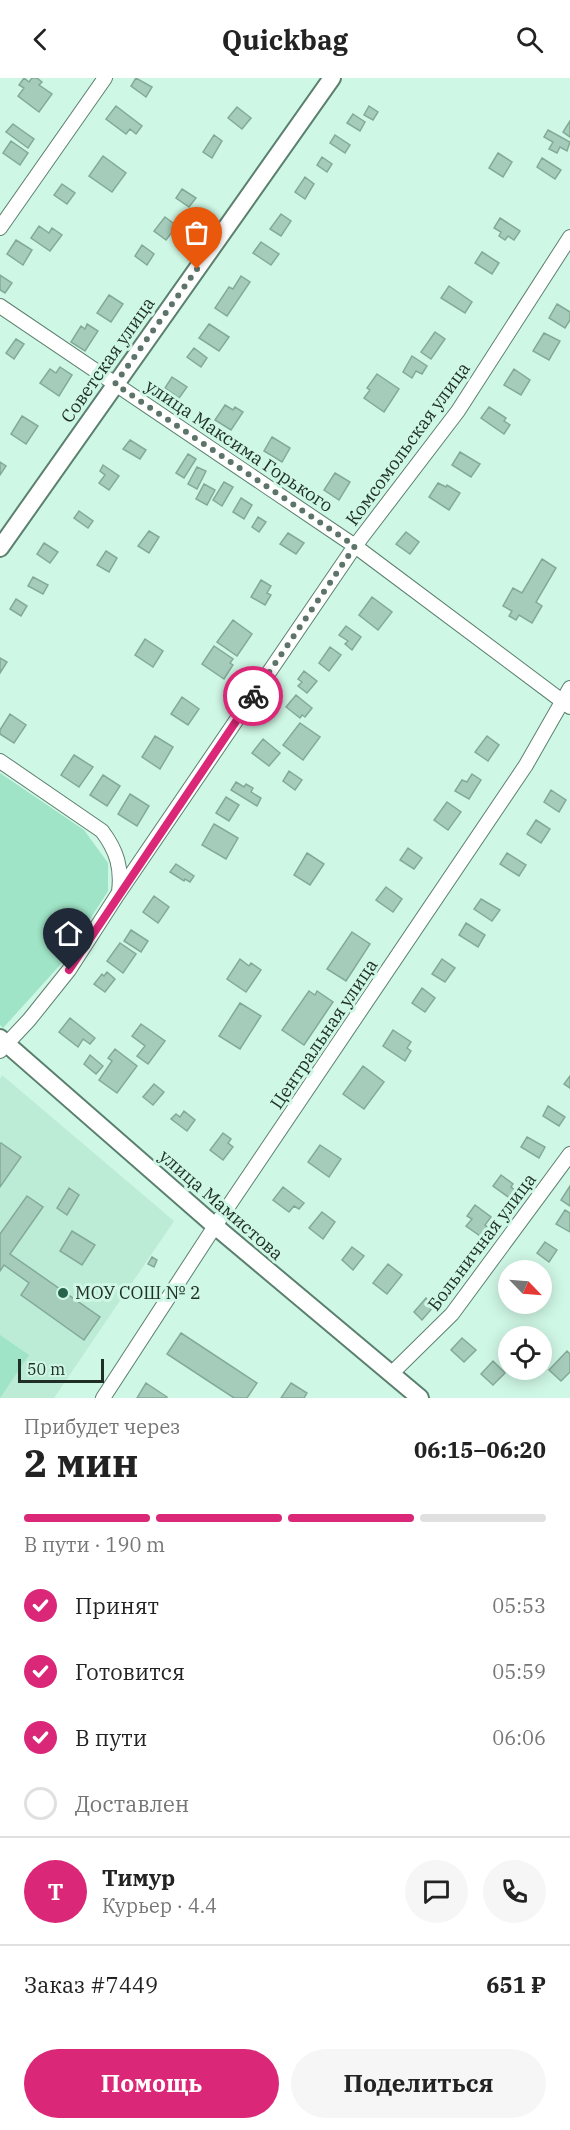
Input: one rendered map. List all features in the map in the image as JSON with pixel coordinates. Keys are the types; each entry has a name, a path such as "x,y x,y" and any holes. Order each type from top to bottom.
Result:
{"street":[{"path":"0,228 105,78"},
{"name":"Советская улица","path":"0,548 332,78"},
{"name":"Комсомольская улица","path":"2,1044 29,1020 69,970 118,894 355,546 458,411 570,237"},
{"name":"улица Максима Горького","path":"0,306 355,546 566,704"},
{"name":"Центральная улица","path":"103,1398 215,1226 526,765 566,704 570,688"},
{"path":"0,761 102,831 114,850 120,868 118,894"},
{"name":"улица Мамистова","path":"2,1044 420,1398"},
{"name":"Больничная улица","path":"391,1374 452,1314 570,1154"}],"shaded area":[{"path":"0,773 84,830 108,863 108,891 61,964 3,1028 0,1025"},
{"name":"МОУ СОШ № 2","path":"2,1075 174,1221 54,1398 0,1398 0,1079"},
{"path":"0,1335 29,1355 0,1398"}],"building":[{"path":"24,78 29,82 32,78 37,78 42,82 39,85 52,94 39,112 18,96 24,88 19,85"},
{"path":"136,78 152,87 146,97 131,86"},
{"path":"116,106 142,126 136,134 130,129 126,134 106,119"},
{"path":"369,106 378,112 373,120 364,115"},
{"path":"237,107 251,118 242,129 228,118"},
{"path":"353,114 365,122 360,131 347,123"},
{"path":"570,121 570,137 563,132"},
{"path":"13,124 34,139 28,148 6,132"},
{"path":"548,130 570,142 567,151 560,147 557,153 549,149 553,142 544,137"},
{"path":"214,135 222,141 212,158 203,152"},
{"path":"335,135 350,145 345,153 330,143"},
{"path":"11,141 28,153 20,165 3,153"},
{"path":"498,153 512,162 503,177 489,168"},
{"path":"103,156 126,173 112,192 89,176"},
{"path":"322,157 332,164 327,172 317,165"},
{"path":"542,158 561,170 555,179 537,167"},
{"path":"305,177 314,184 305,199 295,192"},
{"path":"62,184 75,193 67,204 54,195"},
{"path":"182,189 196,198 189,207 176,198"},
{"path":"281,214 291,221 281,236 270,229"},
{"path":"165,217 177,226 166,240 154,231"},
{"path":"500,218 520,231 514,240 508,236 505,240 499,236 501,232 494,228"},
{"path":"39,226 49,233 52,228 62,235 50,251 31,238"},
{"path":"16,240 32,250 23,265 7,254"},
{"path":"261,242 279,254 271,265 253,253"},
{"path":"142,245 154,254 147,265 135,256"},
{"path":"482,252 499,263 492,274 475,263"},
{"path":"0,275 12,283 5,293 0,290"},
{"path":"241,276 250,282 227,316 215,308 229,287 233,289"},
{"path":"449,286 472,302 465,313 441,298"},
{"path":"109,295 123,304 111,322 97,313"},
{"path":"557,304 570,312 570,320 565,328 549,318"},
{"path":"87,324 98,331 85,351 71,342 81,326 85,329"},
{"path":"209,324 229,337 219,351 199,338"},
{"path":"435,332 445,339 431,359 421,352"},
{"path":"544,333 560,341 549,360 533,351"},
{"path":"16,339 24,344 14,359 6,353"},
{"path":"194,348 207,358 201,367 187,357"},
{"path":"412,356 427,366 422,374 416,371 412,378 403,372"},
{"path":"60,367 72,375 59,396 40,383 50,369 56,373"},
{"path":"514,369 530,380 521,395 504,385"},
{"path":"377,374 399,389 384,412 364,398 370,390 367,388"},
{"path":"172,377 187,387 179,398 165,388"},
{"path":"225,405 243,412 231,430 215,420"},
{"path":"489,407 506,418 504,421 510,425 504,434 481,418"},
{"path":"22,416 38,426 26,444 11,434"},
{"path":"272,437 290,448 282,462 264,451"},
{"path":"130,440 146,450 140,459 123,449"},
{"path":"460,452 480,464 471,477 452,465"},
{"path":"188,454 196,459 184,478 176,473"},
{"path":"0,462 6,466 0,475"},
{"path":"103,465 119,476 109,490 99,483 105,475 100,471"},
{"path":"197,467 206,471 197,489 188,484"},
{"path":"335,473 350,482 339,500 324,490"},
{"path":"224,482 233,487 222,506 213,500"},
{"path":"438,483 446,487 447,485 460,493 449,510 429,497"},
{"path":"204,484 215,490 207,505 196,499"},
{"path":"241,498 252,505 244,519 233,512"},
{"path":"79,511 93,521 88,528 74,518"},
{"path":"258,517 266,522 259,532 252,527"},
{"path":"149,531 159,537 149,553 138,546"},
{"path":"406,532 419,542 410,554 396,544"},
{"path":"288,533 304,543 296,554 280,544"},
{"path":"44,543 58,552 50,563 37,554"},
{"path":"106,551 117,558 109,572 97,565"},
{"path":"542,559 556,568 536,602 542,606 532,623 519,615 516,620 509,616 512,611 503,606 513,588 522,593"},
{"path":"33,577 48,585 43,594 28,586"},
{"path":"261,580 271,586 267,593 271,595 265,605 251,597"},
{"path":"372,597 392,612 378,630 359,615"},
{"path":"16,599 27,606 21,616 10,609"},
{"path":"233,620 252,634 237,656 217,642"},
{"path":"346,626 361,637 352,650 345,644 348,641 339,635"},
{"path":"145,639 163,651 153,667 135,655"},
{"path":"214,646 233,659 230,663 233,665 224,679 202,664"},
{"path":"330,647 341,655 329,671 319,663"},
{"path":"0,658 7,662 0,673"},
{"path":"304,671 317,681 307,693 298,686 302,682 298,679"},
{"path":"296,695 312,708 305,717 302,715 300,718 286,707"},
{"path":"182,697 199,709 188,725 171,714"},
{"path":"10,714 26,725 14,743 0,734"},
{"path":"300,723 320,737 303,760 283,745"},
{"path":"155,736 173,747 160,769 142,757"},
{"path":"487,736 499,745 488,761 475,752"},
{"path":"263,739 280,753 269,766 252,753"},
{"path":"74,755 93,767 79,787 61,775"},
{"path":"289,771 302,780 295,790 283,781"},
{"path":"472,774 481,780 469,799 455,791 462,780 467,782"},
{"path":"103,775 120,786 107,806 90,795"},
{"path":"236,782 244,787 246,784 253,788 251,792 261,798 257,806 231,790"},
{"path":"551,790 566,800 559,812 544,802"},
{"path":"130,794 149,806 137,826 118,814"},
{"path":"226,797 239,805 229,821 216,813"},
{"path":"447,802 461,812 448,830 434,820"},
{"path":"536,820 550,829 541,843 527,834"},
{"path":"214,824 238,838 226,859 202,845"},
{"path":"408,848 422,858 414,869 400,860"},
{"path":"307,853 324,864 310,885 294,875"},
{"path":"507,853 526,865 519,876 500,864"},
{"path":"176,864 194,876 190,882 170,872"},
{"path":"386,887 402,899 393,912 376,900"},
{"path":"154,896 169,907 158,923 143,912"},
{"path":"481,899 500,910 492,921 474,909"},
{"path":"466,923 485,935 478,947 459,935"},
{"path":"131,930 148,941 141,952 124,941"},
{"path":"352,932 370,944 346,981 327,969"},
{"path":"120,943 136,954 123,973 107,961"},
{"path":"240,959 249,966 251,963 261,970 246,992 227,979"},
{"path":"442,959 455,968 445,982 432,974"},
{"path":"107,972 115,979 105,992 94,984 102,974 104,976"},
{"path":"422,988 435,998 425,1012 412,1003"},
{"path":"309,991 315,995 317,991 333,1002 304,1045 282,1030"},
{"path":"240,1003 261,1016 240,1049 219,1036"},
{"path":"70,1018 95,1038 90,1044 83,1039 78,1047 59,1032"},
{"path":"141,1024 165,1041 148,1064 137,1056 145,1046 132,1036"},
{"path":"393,1030 411,1042 407,1048 411,1051 405,1061 383,1046"},
{"path":"115,1049 137,1066 117,1093 99,1080 112,1061 108,1058"},
{"path":"90,1055 103,1066 96,1074 84,1064"},
{"path":"363,1066 384,1082 364,1109 343,1094"},
{"path":"570,1076 570,1088 564,1084"},
{"path":"154,1084 164,1092 153,1105 143,1097"},
{"path":"548,1106 565,1117 559,1126 543,1116"},
{"path":"184,1111 195,1120 187,1131 171,1119 176,1114 180,1117"},
{"path":"223,1133 231,1139 228,1143 233,1147 223,1160 210,1150"},
{"path":"527,1137 545,1147 539,1158 521,1147"},
{"path":"0,1144 21,1157 0,1187"},
{"path":"320,1145 341,1159 329,1177 308,1162"},
{"path":"501,1175 513,1184 511,1187 516,1191 511,1199 493,1186"},
{"path":"570,1186 570,1206 561,1200"},
{"path":"283,1187 304,1203 299,1209 294,1206 289,1212 273,1200"},
{"path":"69,1188 79,1195 67,1215 57,1208"},
{"path":"27,1196 43,1207 10,1254 100,1317 84,1340 21,1295 29,1283 4,1265 0,1271 0,1234"},
{"path":"475,1205 491,1217 485,1225 490,1229 483,1238 466,1226 472,1219 467,1216"},
{"path":"565,1210 570,1213 570,1232 556,1224"},
{"path":"322,1212 335,1222 323,1239 309,1228"},
{"path":"72,1231 95,1245 82,1265 60,1251"},
{"path":"545,1242 557,1250 550,1260 546,1260 537,1253"},
{"path":"352,1247 364,1256 353,1270 342,1260"},
{"path":"152,1257 157,1260 154,1267 148,1264"},
{"path":"388,1264 402,1275 387,1294 373,1283"},
{"path":"426,1298 434,1306 422,1320 414,1312"},
{"path":"181,1333 257,1383 247,1398 234,1398 167,1354"},
{"path":"462,1338 476,1350 464,1362 451,1350"},
{"path":"567,1351 570,1354 570,1372 561,1381 552,1373 552,1367"},
{"path":"493,1361 498,1366 498,1380 493,1385 481,1374"},
{"path":"146,1383 167,1397 137,1398"},
{"path":"291,1383 307,1393 304,1398 281,1398"}],"way so far":[{"path":"197,269 115,384 355,546 253,696"}],"place":[{"name":"МОУ СОШ № 2","path":"63,1293"}],"route":[{"path":"69,970 253,696"}]}
